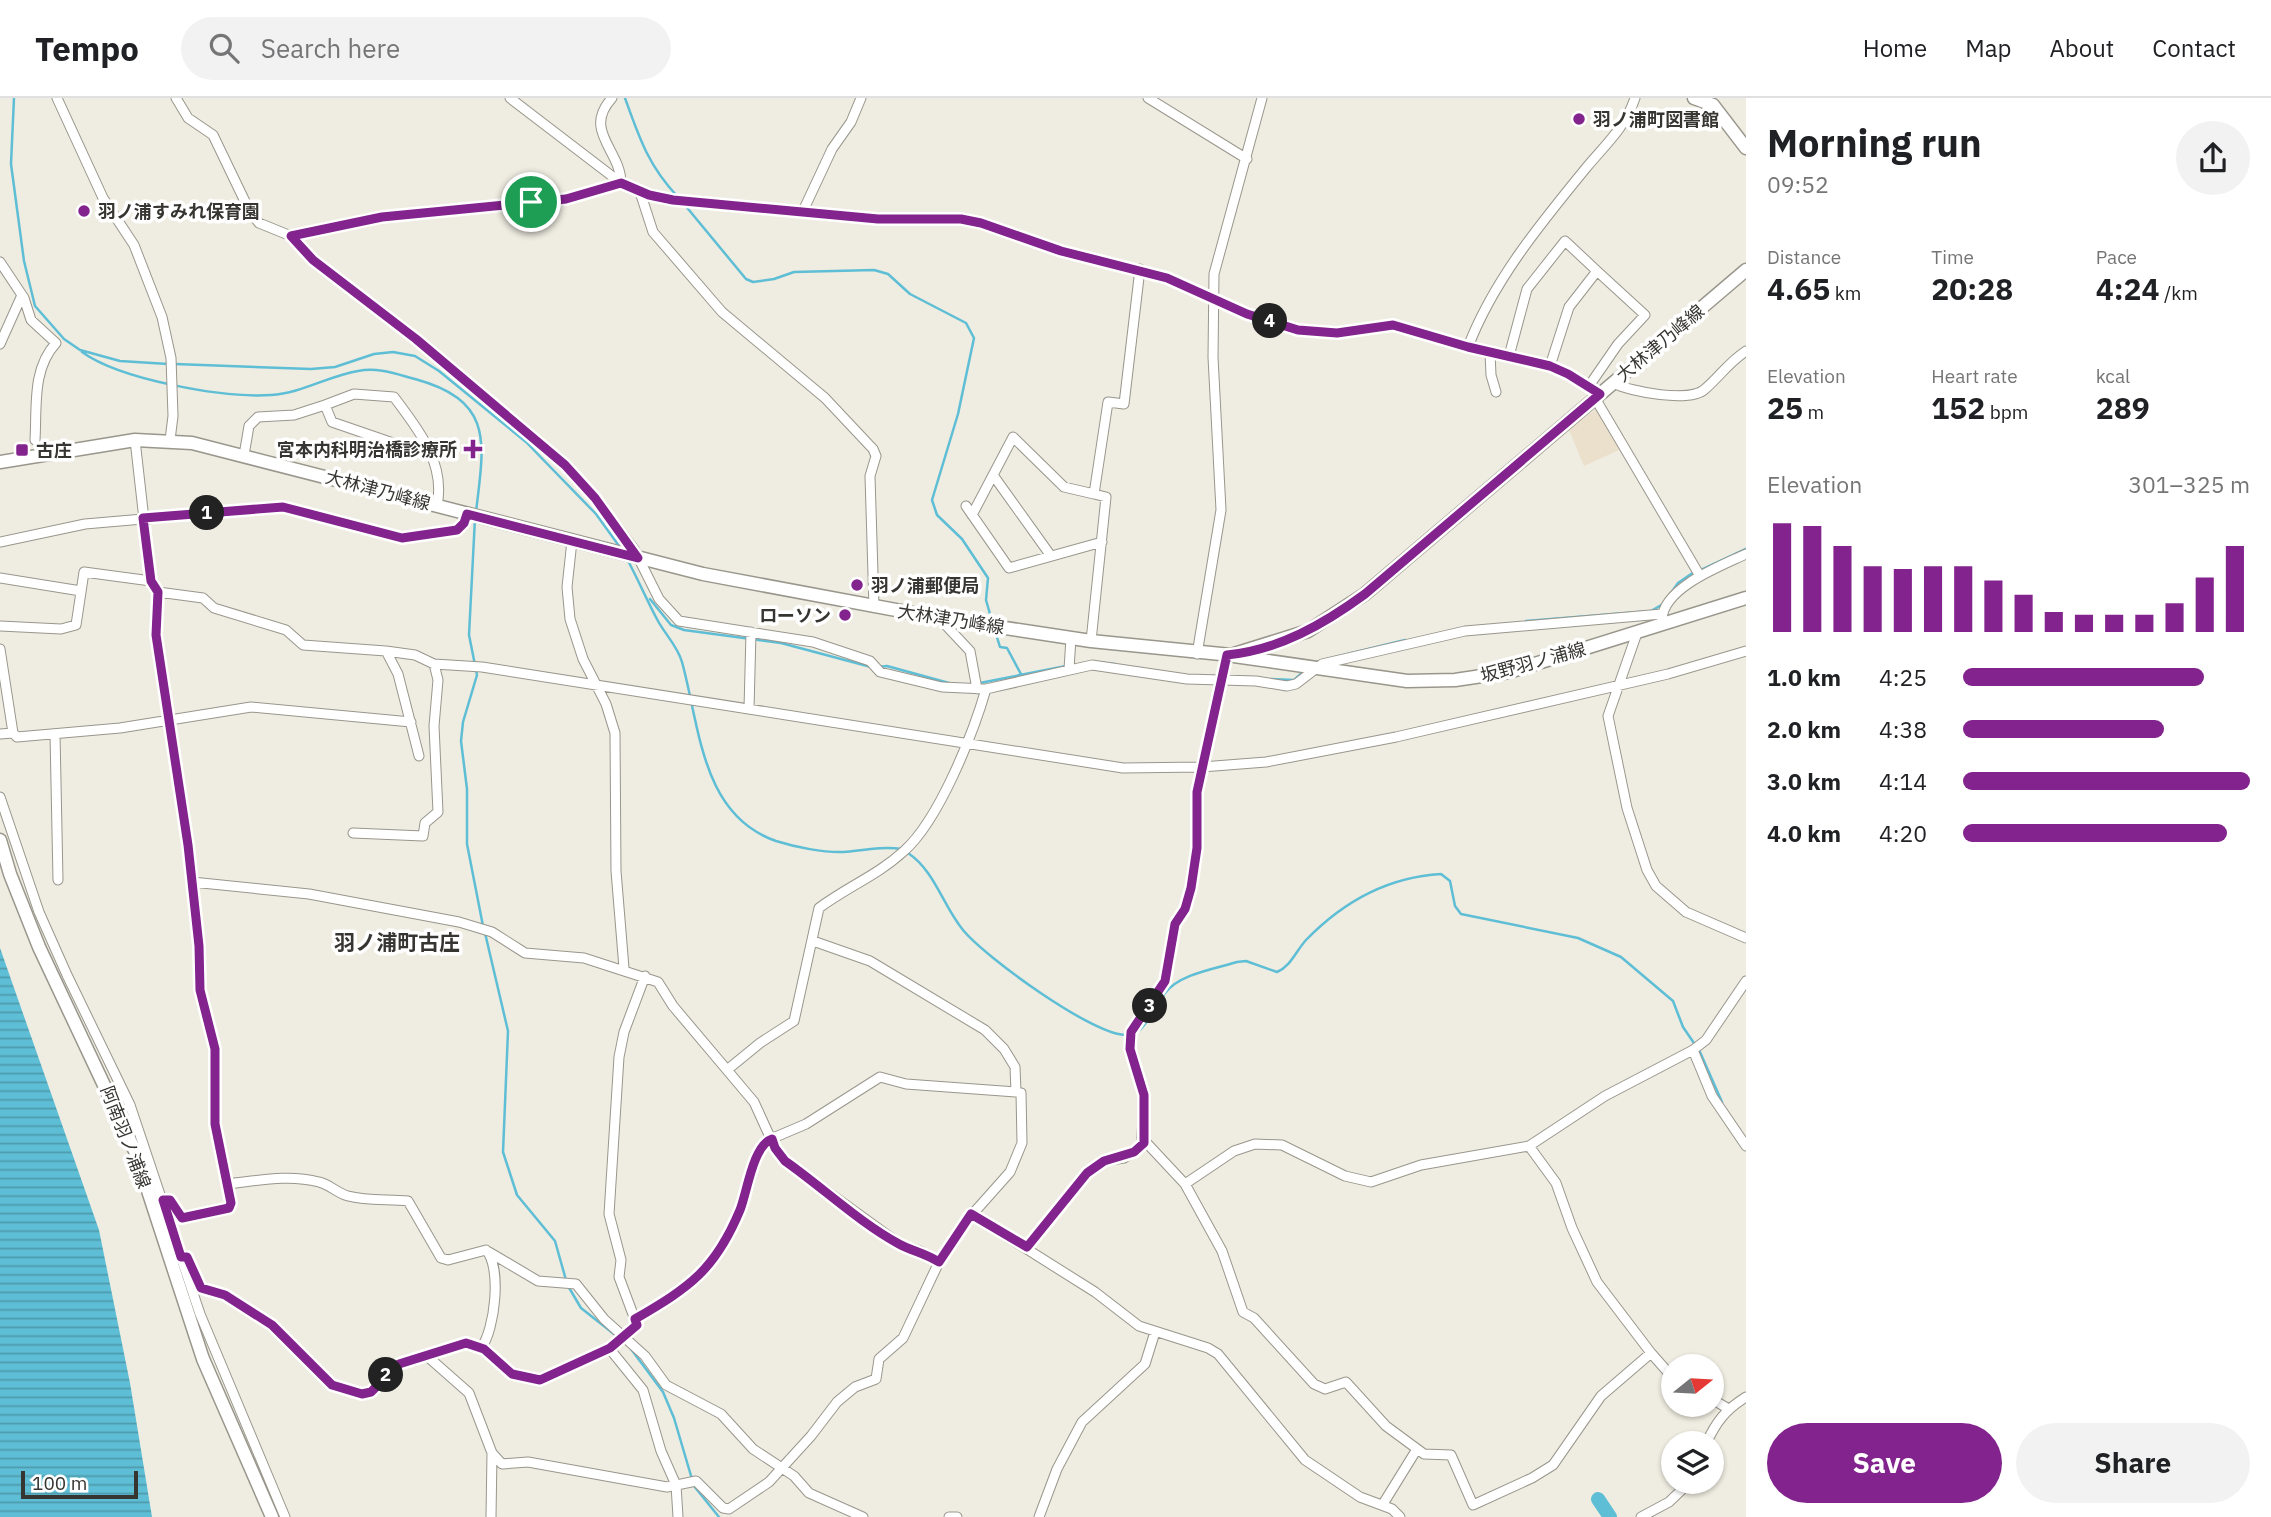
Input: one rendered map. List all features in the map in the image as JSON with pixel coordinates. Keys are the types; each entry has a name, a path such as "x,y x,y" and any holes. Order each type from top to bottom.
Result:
{"main road":[{"path":"1694,98 1713,105 1746,148"},
{"name":"大林津乃峰線","path":"0,462 135,440 170,440 244,456 703,574 939,618 1091,641 1197,654 1229,655 1280,642 1334,616 1365,594 1595,393 1613,383 1746,270"},
{"name":"坂野羽ノ浦線","path":"1229,655 1313,670 1407,681 1455,680 1509,671 1637,633 1662,619 1746,598"},
{"name":"阿南羽ノ浦線","path":"0,840 10,874 40,947 118,1108 135,1151 203,1359 272,1517"}],"street":[{"path":"57,98 103,198 134,245 162,317 171,358 170,440"},
{"path":"176,98 188,118 213,135 250,212 259,223 291,236 313,260 416,339 565,465 595,498 659,599 679,621 751,636 813,642 874,666 942,687 982,689 1069,670 1106,666 1188,679 1223,677 1287,685 1303,680 1313,670 1371,651 1465,631 1662,619 1681,589 1700,576 1746,554"},
{"path":"510,98 621,183 673,200 878,219 961,219 1072,254 1140,269 1212,297 1247,314 1298,330 1337,333 1393,325 1468,347 1550,366 1595,393 1700,576"},
{"path":"612,98 601,113 600,124 603,137 621,173 621,183"},
{"path":"803,211 832,149 851,122 862,98"},
{"path":"1148,98 1247,159"},
{"path":"1197,654 1221,510 1212,297 1214,274 1262,98"},
{"path":"1468,347 1479,317 1511,265 1586,168 1621,130 1635,98"},
{"path":"291,236 382,217 566,199 621,183"},
{"path":"640,191 653,232 722,312 825,398 873,449 876,456 870,476 874,607"},
{"path":"1509,356 1527,289 1565,241 1645,315 1618,344 1595,393"},
{"path":"0,262 22,295 31,320 56,343 44,356 38,375 35,440"},
{"path":"1094,494 1108,402 1124,404 1140,269"},
{"path":"1550,366 1569,307 1597,271"},
{"path":"0,344 22,295"},
{"path":"1613,383 1643,393 1695,395 1704,391 1726,365 1746,351"},
{"path":"1490,352 1491,375 1496,392"},
{"path":"244,456 249,426 258,417 294,415 354,394 394,397 424,436 439,479 437,506"},
{"path":"325,405 332,422 422,453 430,452"},
{"path":"972,515 1013,437 1064,486 1106,497 1091,641"},
{"path":"135,440 151,581 158,592 156,635 192,882 199,946 200,990 215,1049 215,1124 231,1203 229,1208 182,1218 170,1200 163,1200"},
{"path":"993,475 1051,556"},
{"path":"965,506 1009,568 1102,542"},
{"path":"0,542 85,524 283,507 402,538 457,530 472,515"},
{"path":"572,541 567,608 572,630 594,685 606,704 615,733 616,871 624,968"},
{"path":"0,625 61,629 76,625 84,572 151,581"},
{"path":"0,578 81,591"},
{"path":"158,592 202,598 214,608 286,630 303,645 415,655 435,664 477,666 1123,768 1202,767 1266,762 1396,737 1668,674 1746,651"},
{"path":"727,1070 760,1043 794,1021 819,908 864,882 904,851 934,812 966,743 982,689 970,651 939,618"},
{"path":"1637,633 1617,684 1608,716 1608,727 1619,762 1627,808 1647,870 1656,886 1686,912 1746,938"},
{"path":"749,709 751,636"},
{"path":"1069,670 1071,638"},
{"path":"0,649 13,733 18,737 170,720 251,707 411,722"},
{"path":"386,651 398,674 419,756"},
{"path":"1229,655 1197,792 1197,848 1185,909 1175,924 1165,981 1130,1036 1130,1049 1144,1095 1144,1143 1185,1184 1222,1251 1243,1312 1254,1318 1314,1384 1325,1389 1341,1382 1350,1384 1386,1426 1418,1449 1428,1456 1451,1455 1473,1504 1553,1465 1601,1396 1651,1353"},
{"path":"353,833 423,836 425,823 438,812 434,726 438,680 435,664"},
{"path":"0,734 13,733"},
{"path":"55,734 58,880"},
{"path":"0,797 40,912 67,975 120,1079 225,1380 285,1517"},
{"path":"192,882 309,894 483,929 525,953 584,958 624,968 658,982 673,1006 754,1102 775,1148 785,1161 901,1245 920,1251 939,1262"},
{"path":"813,941 870,961 985,1030 1004,1049 1015,1067 1016,1092"},
{"path":"181,1257 187,1257 201,1288 225,1295 272,1325 284,1339 341,1389 362,1394 371,1392 399,1364 466,1343 481,1348 512,1374 534,1380 610,1348 637,1325 619,1277 621,1260 609,1214 619,1057 624,1032 645,976"},
{"path":"1185,1184 1234,1151 1255,1144 1282,1145 1345,1176 1371,1182 1421,1164 1529,1146 1605,1096 1696,1048 1746,981"},
{"path":"1696,1048 1712,1096 1746,1146"},
{"path":"427,1356 468,1393 492,1452 502,1464 528,1462 667,1487 692,1482 723,1508 729,1509 769,1482 837,1402 855,1387 876,1379 879,1359 903,1338 939,1262 971,1214 1000,1186 1016,1161 1022,1143 1021,1093 906,1084 880,1077 806,1124 766,1141 757,1157 745,1198 715,1260 670,1299 635,1319"},
{"path":"1027,1247 1087,1173 1104,1161 1134,1152 1144,1143"},
{"path":"1529,1146 1556,1183 1572,1228 1597,1282 1661,1368"},
{"path":"226,1184 277,1177 321,1182 344,1195 357,1198 408,1201 441,1258 448,1260 479,1250 489,1252 538,1281 576,1283 604,1319 645,1356 666,1385 721,1414 753,1449 782,1467 808,1493 863,1517"},
{"path":"971,1214 1027,1247 1139,1326 1208,1348 1218,1354 1305,1460 1360,1497 1383,1504 1400,1517"},
{"path":"481,1348 495,1313 489,1252"},
{"path":"1038,1517 1057,1469 1083,1422 1145,1364 1155,1332"},
{"path":"610,1348 643,1390 661,1451 676,1485 678,1517"},
{"path":"1714,1431 1727,1408 1746,1397"},
{"path":"1383,1504 1418,1449"},
{"path":"491,1517 492,1452"},
{"path":"1641,1517 1669,1502 1677,1494"},
{"path":"949,1517 957,1517"}],"shaded area":[{"path":"1596,409 1619,450 1584,466 1569,430"}],"water":[{"path":"0,948 99,1230 130,1383 152,1517 0,1517"}],"waterway":[{"path":"14,98 11,164 24,261 35,306 64,339 80,350 120,361 168,364"},
{"path":"625,98 651,162 677,196"},
{"path":"684,204 746,279 753,282 794,272 874,270 888,274 910,294 966,323 974,338 958,414 932,500 937,515 962,539 988,578 986,600 992,621"},
{"path":"82,352 99,362 146,379 227,393 282,394 347,373 365,370 394,373 441,388 459,399 472,413 478,428 481,465 476,512"},
{"path":"175,364 311,369 335,367 374,354 393,352 415,356 439,371 526,442 596,514 622,550"},
{"path":"475,518 469,635 477,675 463,722 461,741 467,789 467,844 483,926"},
{"path":"1701,570 1746,549"},
{"path":"627,559 658,621 680,656 708,766 718,790 732,811 751,829 776,841 801,847 836,852 902,849"},
{"path":"1671,593 1678,583 1694,572"},
{"path":"650,599 671,625 684,630 781,643 871,667"},
{"path":"1526,621 1651,611 1663,604"},
{"path":"995,631 1000,647 1007,648 1022,676"},
{"path":"1327,659 1405,640"},
{"path":"1093,662 1115,664"},
{"path":"878,667 887,666 949,683"},
{"path":"980,683 1066,666"},
{"path":"1271,679 1294,680 1303,672"},
{"path":"908,853 925,869 963,930 994,958 1042,994 1092,1024 1128,1035"},
{"path":"1135,1034 1148,1020 1165,993 1179,981 1208,970 1246,961 1277,972 1286,966 1320,926 1351,903 1403,880 1441,874 1450,881 1455,906 1461,914 1578,938 1621,957 1673,1001 1683,1027 1700,1052 1722,1102"},
{"path":"485,933 508,1031 503,1152 517,1195 555,1241 566,1280"},
{"path":"568,1286 581,1308 619,1338"},
{"path":"631,1349 663,1392 674,1418 694,1486 719,1517"},
{"path":"1598,1499 1610,1517"}],"place":[{"name":"羽ノ浦町図書館","path":"1579,119"},
{"name":"羽ノ浦すみれ保育園","path":"84,211"},
{"name":"宮本内科明治橋診療所","path":"473,449"},
{"name":"古庄","path":"22,450"},
{"name":"羽ノ浦郵便局","path":"857,585"},
{"name":"ローソン","path":"845,615"}],"district":[{"name":"羽ノ浦町古庄","path":"397,942"}],"route":[{"path":"621,183 649,195 673,200 878,219 961,219 981,223 1094,261 1140,269 1167,278 1247,314 1298,330 1337,333 1376,325 1393,325 1487,352 1550,366 1600,394 1365,594 1334,616 1308,631 1280,642 1251,652 1227,655 1197,792 1197,848 1191,888 1185,909 1179,914 1175,924 1174,943 1165,981 1131,1032 1130,1049 1144,1095 1144,1143 1134,1152 1104,1161 1087,1173 1051,1214 1027,1247 971,1214 939,1262 920,1251 901,1245 785,1161 772,1139 762,1146 752,1168 745,1198 728,1239 715,1260 670,1299 635,1319 637,1325 633,1330 610,1348 540,1380 534,1380 512,1374 484,1349 466,1343 399,1364 390,1370 371,1392 362,1394 332,1385 272,1325 225,1295 207,1292 201,1288 187,1257 181,1257 163,1200 170,1200 178,1216 182,1218 229,1208 231,1203 215,1124 215,1049 200,990 199,946 188,845 156,635 158,592 151,581 143,518 283,507 362,530 402,538 457,530 464,523 467,514 638,558 595,498 565,465 416,339 313,260 291,236 359,220 531,202 566,199 616,187 621,183"}]}
